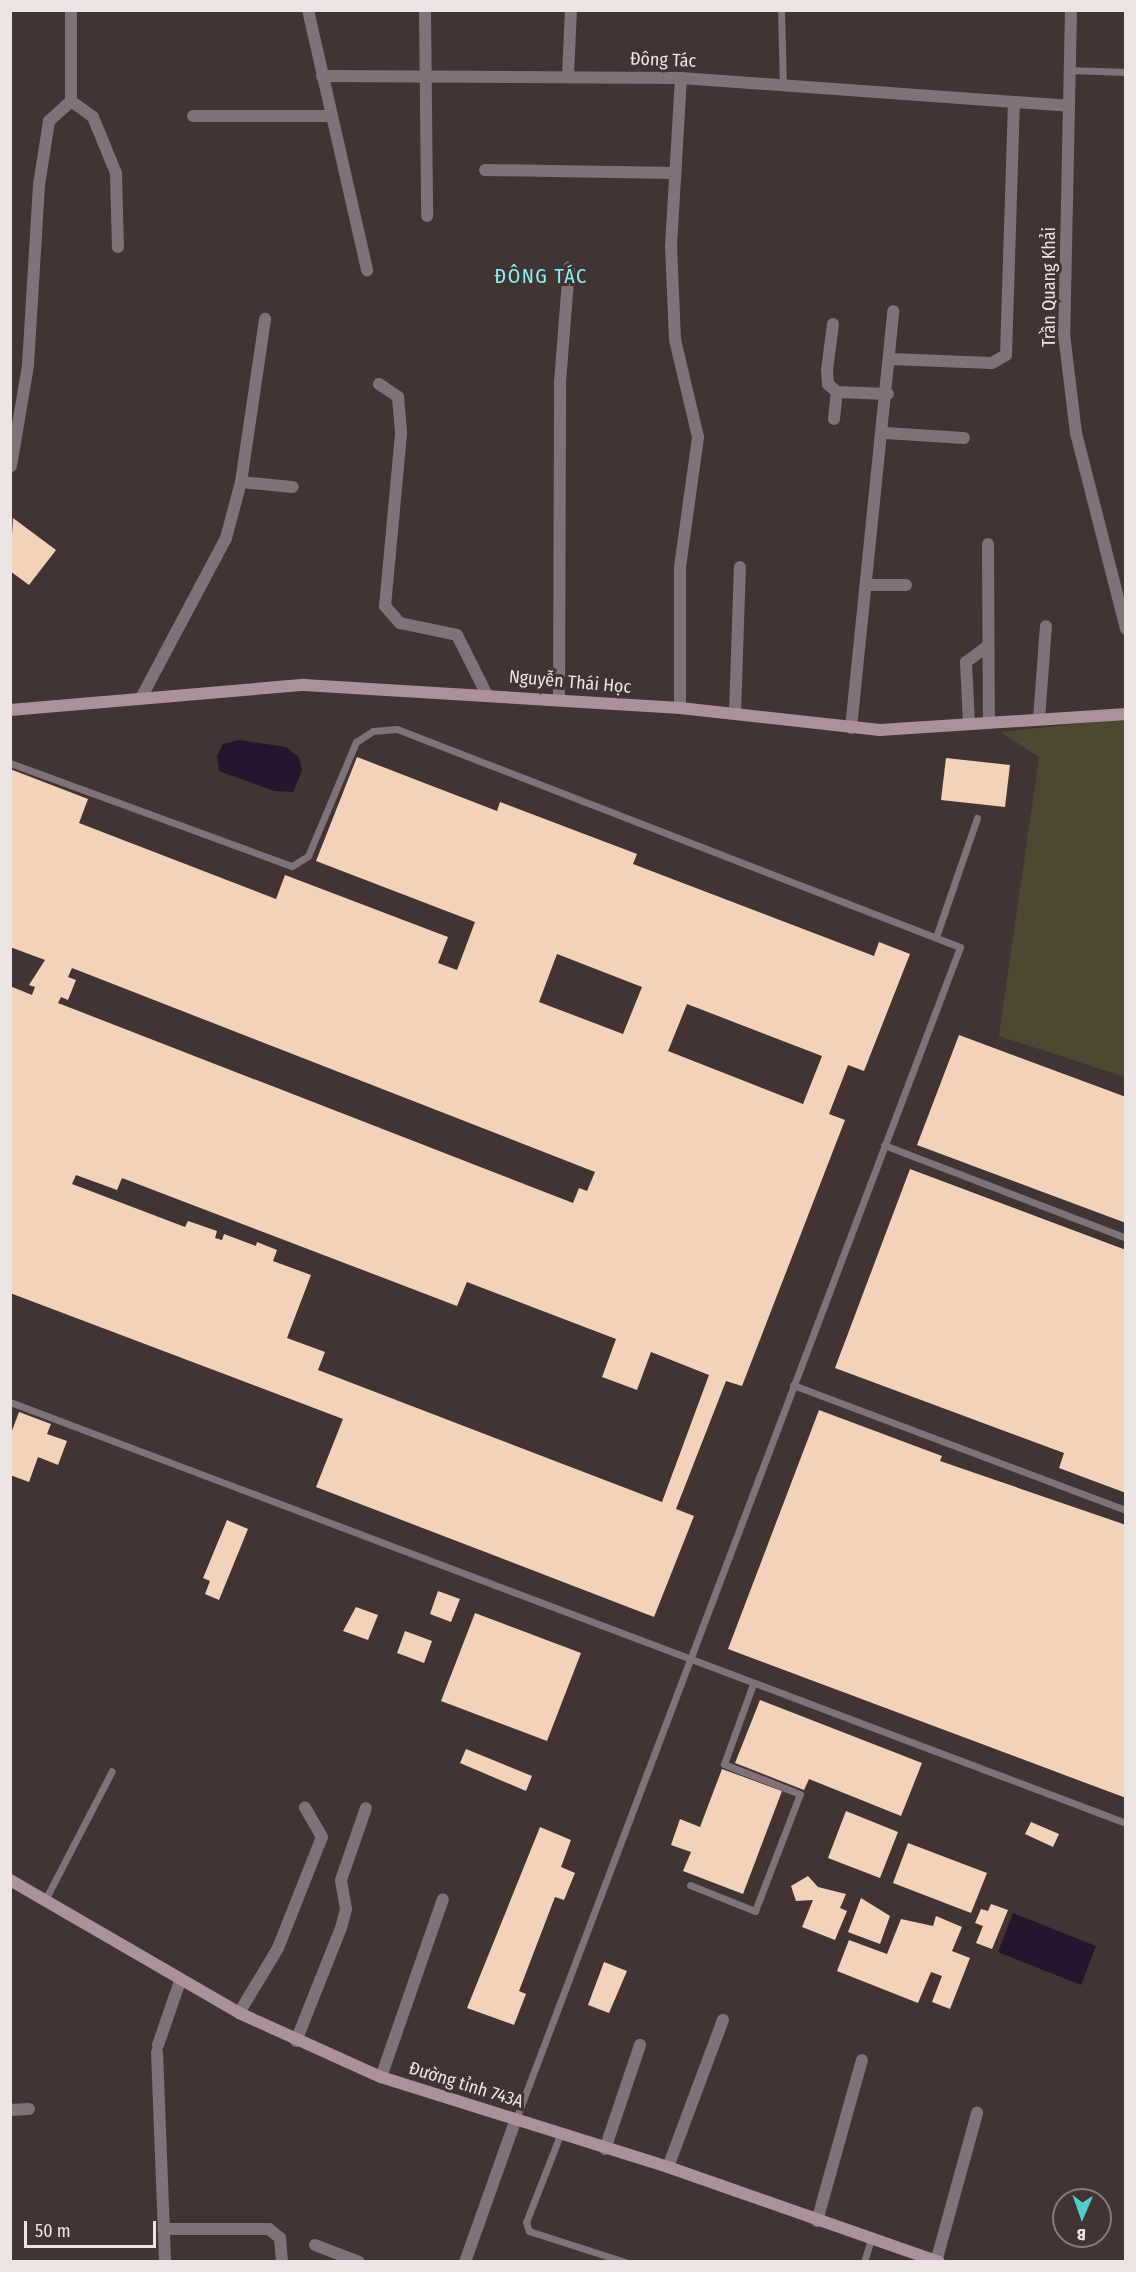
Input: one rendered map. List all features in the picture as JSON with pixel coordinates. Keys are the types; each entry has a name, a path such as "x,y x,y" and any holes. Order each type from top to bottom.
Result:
{"street":[{"path":"11,466 28,365 39,186 49,121 71,101 71,10"},
{"path":"308,10 330,116 367,270"},
{"path":"425,10 427,216"},
{"path":"568,75 571,10"},
{"name":"Trần Quang Khải","path":"1071,10 1064,334 1076,433 1125,629"},
{"name":"Đông Tác","path":"322,76 568,75 681,78 1069,106"},
{"path":"680,708 680,567 698,436 675,340 674,173 681,78"},
{"path":"71,101 93,117 116,173 118,247"},
{"path":"890,359 992,363 1006,355 1014,102"},
{"path":"193,116 330,116"},
{"path":"485,170 674,173"},
{"path":"559,700 560,382 569,267"},
{"path":"850,728 869,585 885,432 893,311"},
{"path":"141,698 226,538 241,482 265,319"},
{"path":"833,324 827,370 828,384 837,392 888,394"},
{"path":"379,384 398,397 401,434 385,606 400,622 457,635 486,693"},
{"path":"834,419 837,392"},
{"path":"885,432 964,438"},
{"path":"241,482 293,487"},
{"path":"987,544 989,722"},
{"path":"735,714 740,567"},
{"path":"869,585 906,585"},
{"path":"1039,718 1046,626"},
{"path":"969,724 966,662 987,647"},
{"name":"Nguyễn Thái Học","path":"10,710 304,685 486,693 680,708 850,728 969,724 1125,714"},
{"path":"239,2013 278,1948 322,1837 305,1808"},
{"path":"296,2041 341,1928 346,1909 340,1880 366,1808"},
{"name":"Đường tỉnh 743A","path":"10,1880 180,1981 239,2013 296,2041 381,2077 668,2167 817,2221 937,2261"},
{"path":"381,2077 443,1899"},
{"path":"165,2262 157,2048 180,1981"},
{"path":"668,2167 723,2020"},
{"path":"605,2149 640,2044"},
{"path":"817,2221 862,2060"},
{"path":"10,2110 29,2109"},
{"path":"937,2261 977,2113"},
{"path":"465,2262 516,2119"},
{"path":"164,2229 269,2229 280,2238 282,2262"},
{"path":"315,2245 359,2262"}],"lane":[{"path":"781,10 783,86"},
{"path":"1068,70 1125,72"},
{"path":"10,763 292,866 308,856 356,742 373,731 397,729 960,947 516,2119"},
{"path":"936,937 977,818"},
{"path":"884,1145 1125,1238"},
{"path":"793,1385 1125,1510"},
{"path":"10,1402 688,1660 1125,1823"},
{"path":"690,1885 755,1911 800,1794 724,1764 753,1684"},
{"path":"45,1900 112,1771"},
{"path":"560,2135 526,2222 529,2231 625,2262"},
{"path":"864,2262 871,2239"}],"shaded area":[{"path":"1125,719 1125,1077 999,1036 1039,757 1000,732"},
{"path":"239,740 286,747 299,757 302,771 293,792 274,791 219,771 217,756 223,744"},
{"path":"1013,1913 1096,1946 1081,1985 998,1952"}],"building":[{"path":"13,518 56,550 29,585 10,571"},
{"path":"357,757 497,811 500,802 637,854 633,864 874,956 879,942 910,954 864,1071 848,1065 829,1114 845,1120 742,1386 726,1381 676,1509 694,1516 654,1617 316,1487 343,1419 10,1293 10,986 32,995 35,987 29,985 45,960 10,947 10,769 88,799 79,823 276,899 285,875 448,937 438,963 457,970 475,922 316,861","holes":["557,954 642,987 623,1034 539,1002","72,968 595,1172 587,1191 579,1188 573,1203 58,1003 61,997 68,1000 76,980 68,977","687,1004 822,1056 803,1104 668,1051","76,1175 117,1190 122,1178 457,1306 467,1282 616,1339 602,1377 637,1390 651,1352 709,1375 662,1502 318,1370 325,1352 287,1338 311,1275 273,1261 277,1250 257,1242 256,1246 224,1234 222,1240 215,1238 217,1231 188,1221 185,1227 72,1184"]},
{"path":"946,758 1010,765 1005,807 941,800"},
{"path":"959,1035 1126,1097 1126,1223 917,1145"},
{"path":"910,1169 1126,1250 1126,1493 1059,1468 1064,1453 835,1368"},
{"path":"819,1410 942,1456 940,1461 1126,1525 1126,1798 728,1649"},
{"path":"19,1412 51,1424 47,1434 67,1441 58,1465 38,1457 29,1482 10,1475 10,1436"},
{"path":"227,1520 248,1529 219,1600 205,1594 210,1581 203,1578"},
{"path":"438,1591 460,1599 451,1622 430,1614"},
{"path":"356,1607 378,1615 368,1640 343,1631"},
{"path":"475,1613 581,1653 547,1741 441,1701"},
{"path":"405,1631 432,1641 424,1663 397,1653"},
{"path":"760,1700 922,1763 901,1816 809,1779 804,1790 735,1763"},
{"path":"466,1749 532,1776 526,1791 460,1763"},
{"path":"722,1769 782,1791 743,1894 683,1871 691,1852 671,1845 680,1819 700,1827"},
{"path":"846,1811 898,1832 880,1878 828,1858"},
{"path":"1031,1822 1059,1834 1053,1847 1025,1834"},
{"path":"540,1827 571,1840 561,1867 575,1873 564,1900 555,1897 519,1991 526,1994 514,2025 467,2008"},
{"path":"908,1843 987,1873 971,1913 893,1883"},
{"path":"808,1876 818,1887 846,1894 840,1908 847,1911 835,1940 802,1927 813,1900 796,1901 791,1886"},
{"path":"861,1898 890,1916 880,1944 848,1932"},
{"path":"991,1904 1008,1910 992,1949 976,1943 983,1926 975,1923 981,1909 988,1911"},
{"path":"936,1916 962,1927 952,1951 970,1958 950,2009 932,2002 942,1976 931,1972 918,2003 837,1971 849,1940 887,1954 901,1919 933,1926"},
{"path":"604,1962 627,1971 609,2013 588,2005"}],"district":[{"name":"ĐÔNG TÁC","path":"541,276"}]}
